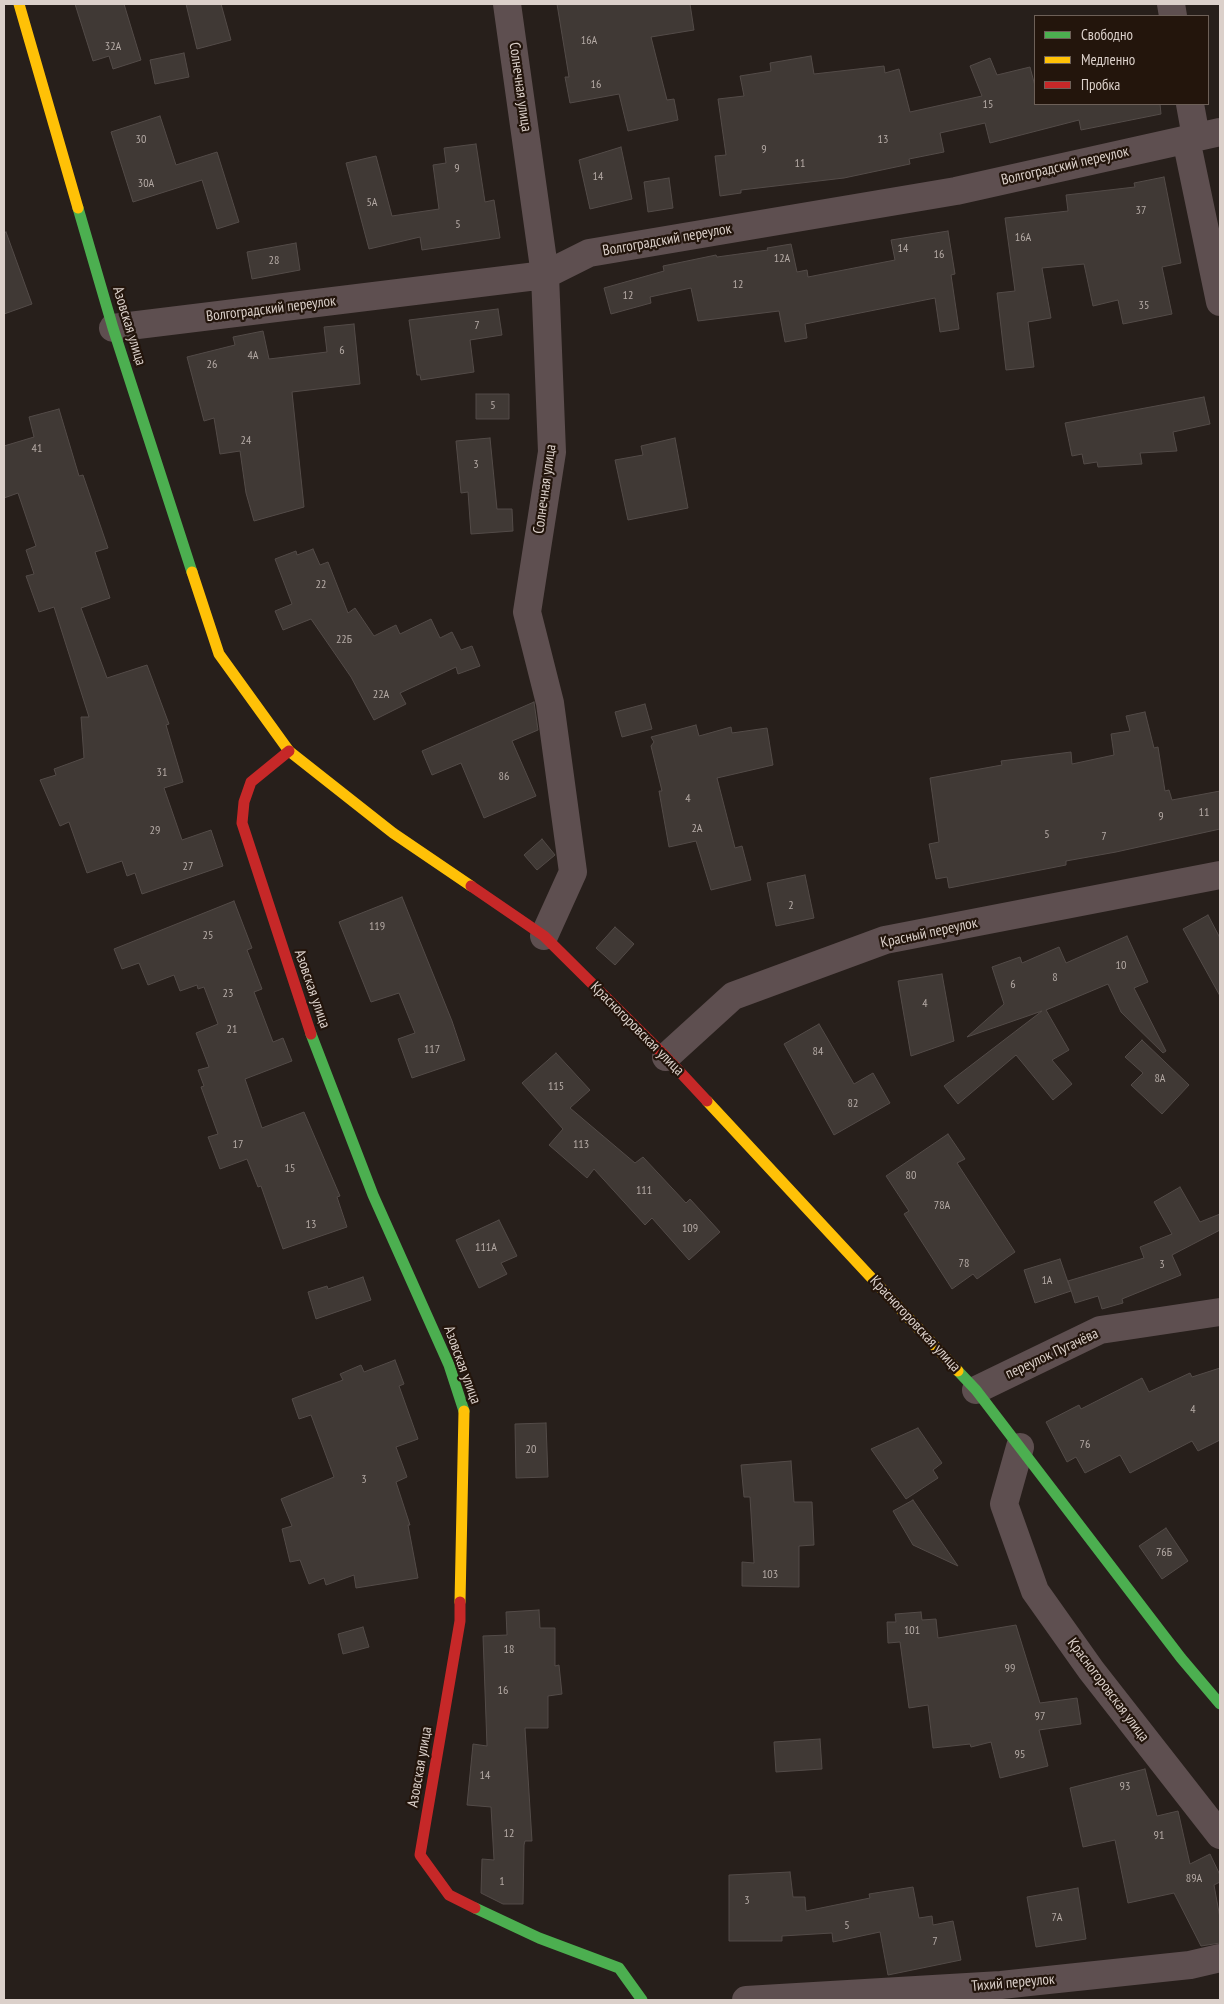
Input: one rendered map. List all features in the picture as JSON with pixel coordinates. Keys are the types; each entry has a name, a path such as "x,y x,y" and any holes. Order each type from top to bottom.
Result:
{"street":[{"name":"Азовская улица","path":"19,4 114,328 219,654"},
{"name":"Солнечная улица","path":"507,4 545,275 552,452 527,612 550,703 573,872 544,936"},
{"path":"1190,105 1201,136 1220,302"},
{"name":"Волгоградский переулок","path":"114,328 545,275 589,253 956,191 1201,136"},
{"name":"Красногоровская улица","path":"219,654 289,751 393,833 544,936 666,1057 976,1390 1181,1658 1220,1704"},
{"name":"Азовская улица","path":"289,751 250,782 244,802 242,824 304,1015 373,1195 449,1365 465,1414 460,1621 420,1855 449,1895 539,1938 619,1968 642,2000"},
{"name":"Красный переулок","path":"666,1057 733,996 885,940 1220,875"},
{"name":"переулок Пугачёва","path":"976,1390 1100,1330 1220,1312"},
{"name":"Красногоровская улица","path":"1020,1447 1004,1504 1035,1591 1091,1670 1220,1835"},
{"name":"Тихий переулок","path":"746,2000 1001,1985 1190,1965 1220,1958"}],"building":[{"path":"75,4 124,4 141,60 113,69 109,56 93,61"},
{"path":"186,4 221,4 231,40 197,49"},
{"path":"557,4 690,4 694,30 651,37 667,100 674,99 678,120 628,131 619,94 570,103 565,77 569,77"},
{"path":"184,53 189,77 155,84 150,60"},
{"path":"811,56 814,74 884,66 885,73 899,69 910,112 982,96 970,66 990,58 997,75 1030,67 1034,82 1034,105 1160,105 1161,114 1081,130 1079,120 990,143 985,123 940,133 944,152 909,159 910,164 844,178 741,190 741,193 720,196 715,156 726,155 718,99 744,96 740,76 771,71 770,63"},
{"path":"160,116 176,165 217,152 239,222 217,229 202,180 133,202 111,132"},
{"path":"476,144 485,202 494,200 500,238 422,250 420,237 369,249 346,163 376,156 392,216 439,209 433,165 446,163 444,148"},
{"path":"621,147 632,199 590,209 579,160"},
{"path":"1164,177 1181,263 1162,267 1172,314 1123,324 1118,300 1093,306 1084,264 1042,268 1051,318 1028,322 1034,367 1006,370 997,293 1015,291 1005,218 1068,211 1066,195 1135,187 1134,183"},
{"path":"669,178 673,208 648,212 644,182"},
{"path":"948,231 955,274 951,275 959,329 940,332 935,298 805,324 807,338 785,342 779,311 698,321 691,288 650,297 651,303 611,314 604,288 664,271 663,266 716,255 717,257 768,250 767,248 791,244 797,272 807,270 808,277 895,260 891,240"},
{"path":"6,232 32,304 4,314 4,233"},
{"path":"296,243 300,270 252,279 247,252"},
{"path":"498,309 502,335 470,340 474,372 421,380 420,375 417,375 409,320"},
{"path":"354,324 360,384 292,392 304,507 254,521 246,493 240,451 220,454 214,418 204,421 187,357 235,345 233,337 263,331 269,359 327,352 324,327"},
{"path":"476,394 509,394 509,419 476,419"},
{"path":"1204,397 1210,424 1173,432 1177,451 1140,453 1142,464 1098,467 1097,462 1084,464 1082,454 1072,456 1065,423"},
{"path":"59,409 79,476 83,475 108,548 95,552 110,598 81,608 107,678 147,665 169,724 166,725 183,782 164,788 182,840 211,830 223,866 142,894 135,873 127,876 122,861 87,873 69,822 60,826 40,780 56,775 54,769 84,758 81,717 89,717 54,607 39,612 26,576 34,574 26,550 36,546 18,493 4,498 4,446 34,437 29,417"},
{"path":"490,438 497,509 512,509 513,531 471,534 468,492 461,493 456,441"},
{"path":"675,438 688,508 628,520 615,460 643,455 641,446"},
{"path":"313,549 320,565 328,562 348,613 355,608 374,636 396,625 400,634 431,619 440,638 452,632 461,650 472,646 480,666 458,674 456,667 400,693 406,704 374,720 351,677 311,619 283,630 275,611 292,604 275,559 296,551 297,555"},
{"path":"534,702 538,730 512,741 536,796 484,818 461,763 432,775 422,751"},
{"path":"645,704 652,729 622,737 615,712"},
{"path":"1145,712 1154,748 1158,747 1165,791 1169,790 1172,800 1220,791 1220,829 1066,861 1066,865 949,888 947,877 936,879 929,844 939,842 930,778 1002,765 1001,761 1071,752 1072,764 1114,755 1111,734 1130,731 1126,716"},
{"path":"696,725 699,736 731,727 732,733 767,728 773,765 717,778 735,848 742,846 751,880 711,890 696,841 669,847 659,791 662,791 651,746 654,742 651,737"},
{"path":"542,839 555,855 537,870 524,855"},
{"path":"805,875 814,918 776,926 767,883"},
{"path":"402,897 452,1021 465,1060 412,1078 398,1039 415,1033 399,993 371,1002 339,922"},
{"path":"234,901 252,948 247,950 262,989 254,992 273,1042 283,1038 292,1061 245,1079 262,1128 304,1112 340,1196 337,1197 347,1227 283,1249 261,1186 258,1187 247,1159 220,1169 208,1137 218,1134 201,1087 204,1086 198,1070 209,1067 196,1033 218,1024 204,987 198,989 197,985 180,991 174,975 148,985 139,963 122,969 114,949"},
{"path":"1208,915 1220,938 1220,996 1183,929"},
{"path":"615,927 634,944 615,965 596,948"},
{"path":"1127,936 1148,982 1134,988 1166,1051 1163,1053 1121,1012 1108,984 1046,1010 1069,1050 1052,1060 1072,1084 1053,1100 1016,1055 958,1104 944,1086 1042,1011 967,1037 1004,1004 992,967 1020,957 1022,963 1059,947 1066,963"},
{"path":"942,974 954,1041 911,1056 898,981"},
{"path":"819,1024 854,1084 873,1073 890,1103 834,1135 784,1044"},
{"path":"1142,1040 1189,1085 1162,1114 1131,1085 1143,1073 1125,1057"},
{"path":"556,1053 590,1090 570,1108 635,1163 643,1157 686,1203 690,1199 720,1232 689,1260 652,1218 645,1225 594,1169 587,1178 549,1145 563,1129 522,1083"},
{"path":"948,1134 965,1159 957,1163 1015,1252 977,1279 973,1274 952,1289 904,1214 909,1211 886,1176"},
{"path":"1180,1187 1200,1222 1220,1214 1220,1230 1172,1255 1181,1275 1122,1299 1123,1303 1102,1309 1098,1296 1075,1303 1068,1281 1144,1258 1140,1247 1172,1234 1154,1202"},
{"path":"499,1220 517,1256 501,1263 507,1274 479,1288 456,1240"},
{"path":"1060,1259 1071,1291 1035,1303 1024,1270"},
{"path":"363,1277 371,1300 316,1319 308,1292 327,1286 328,1289"},
{"path":"395,1360 404,1384 399,1386 418,1439 396,1447 407,1477 396,1482 410,1525 408,1525 418,1578 356,1588 354,1575 326,1585 324,1578 309,1584 300,1560 290,1562 282,1529 292,1526 281,1499 334,1477 311,1415 299,1419 292,1399 343,1380 340,1374 361,1365 364,1372"},
{"path":"1220,1368 1220,1440 1198,1451 1192,1441 1130,1473 1120,1455 1085,1473 1076,1457 1067,1462 1046,1422 1079,1405 1081,1409 1142,1378 1149,1392 1190,1373 1192,1377"},
{"path":"546,1423 548,1477 516,1478 515,1424"},
{"path":"918,1428 942,1463 933,1470 938,1478 906,1499 871,1449"},
{"path":"791,1461 794,1502 812,1502 814,1545 799,1546 799,1587 742,1586 742,1562 754,1563 750,1497 744,1497 741,1465"},
{"path":"913,1500 958,1566 913,1545 893,1511"},
{"path":"1166,1528 1188,1561 1162,1579 1139,1546"},
{"path":"539,1610 540,1628 555,1628 555,1666 559,1665 562,1694 548,1696 548,1728 525,1728 532,1841 525,1841 524,1845 523,1904 503,1904 481,1893 482,1859 494,1860 491,1807 467,1805 473,1744 487,1746 483,1636 507,1635 506,1612"},
{"path":"921,1612 922,1620 936,1619 938,1638 1016,1625 1040,1703 1077,1698 1081,1724 1039,1730 1048,1766 1000,1778 991,1742 971,1747 970,1744 933,1748 928,1705 909,1708 900,1642 888,1643 887,1622 896,1622 895,1614"},
{"path":"363,1627 369,1647 343,1654 338,1634"},
{"path":"820,1739 822,1769 776,1772 774,1742"},
{"path":"1145,1769 1157,1816 1178,1811 1190,1864 1210,1854 1220,1875 1220,1882 1214,1885 1220,1918 1220,1943 1201,1946 1174,1893 1128,1903 1115,1840 1083,1847 1070,1788"},
{"path":"790,1872 793,1897 805,1897 806,1911 870,1898 869,1894 913,1887 919,1918 932,1916 933,1925 953,1921 961,1960 888,1975 880,1932 833,1942 832,1933 782,1936 782,1941 729,1941 729,1875"},
{"path":"1078,1888 1086,1939 1036,1947 1027,1897"}],"traffic: fast":[{"path":"78,208 113,328 192,572"},
{"path":"311,1034 373,1195 449,1365 464,1411"},
{"path":"958,1371 976,1390 1181,1658 1220,1704"},
{"path":"475,1908 539,1938 619,1968 642,2000"}],"traffic: slow":[{"path":"19,4 78,208"},
{"path":"192,572 219,654 289,751 393,833 471,886"},
{"path":"707,1101 958,1371"},
{"path":"460,1602 464,1411"}],"traffic: jam":[{"path":"289,751 251,782 244,802 242,823 311,1034"},
{"path":"471,886 544,936 666,1057 707,1101"},
{"path":"460,1602 460,1621 420,1855 449,1895 475,1908"}]}
